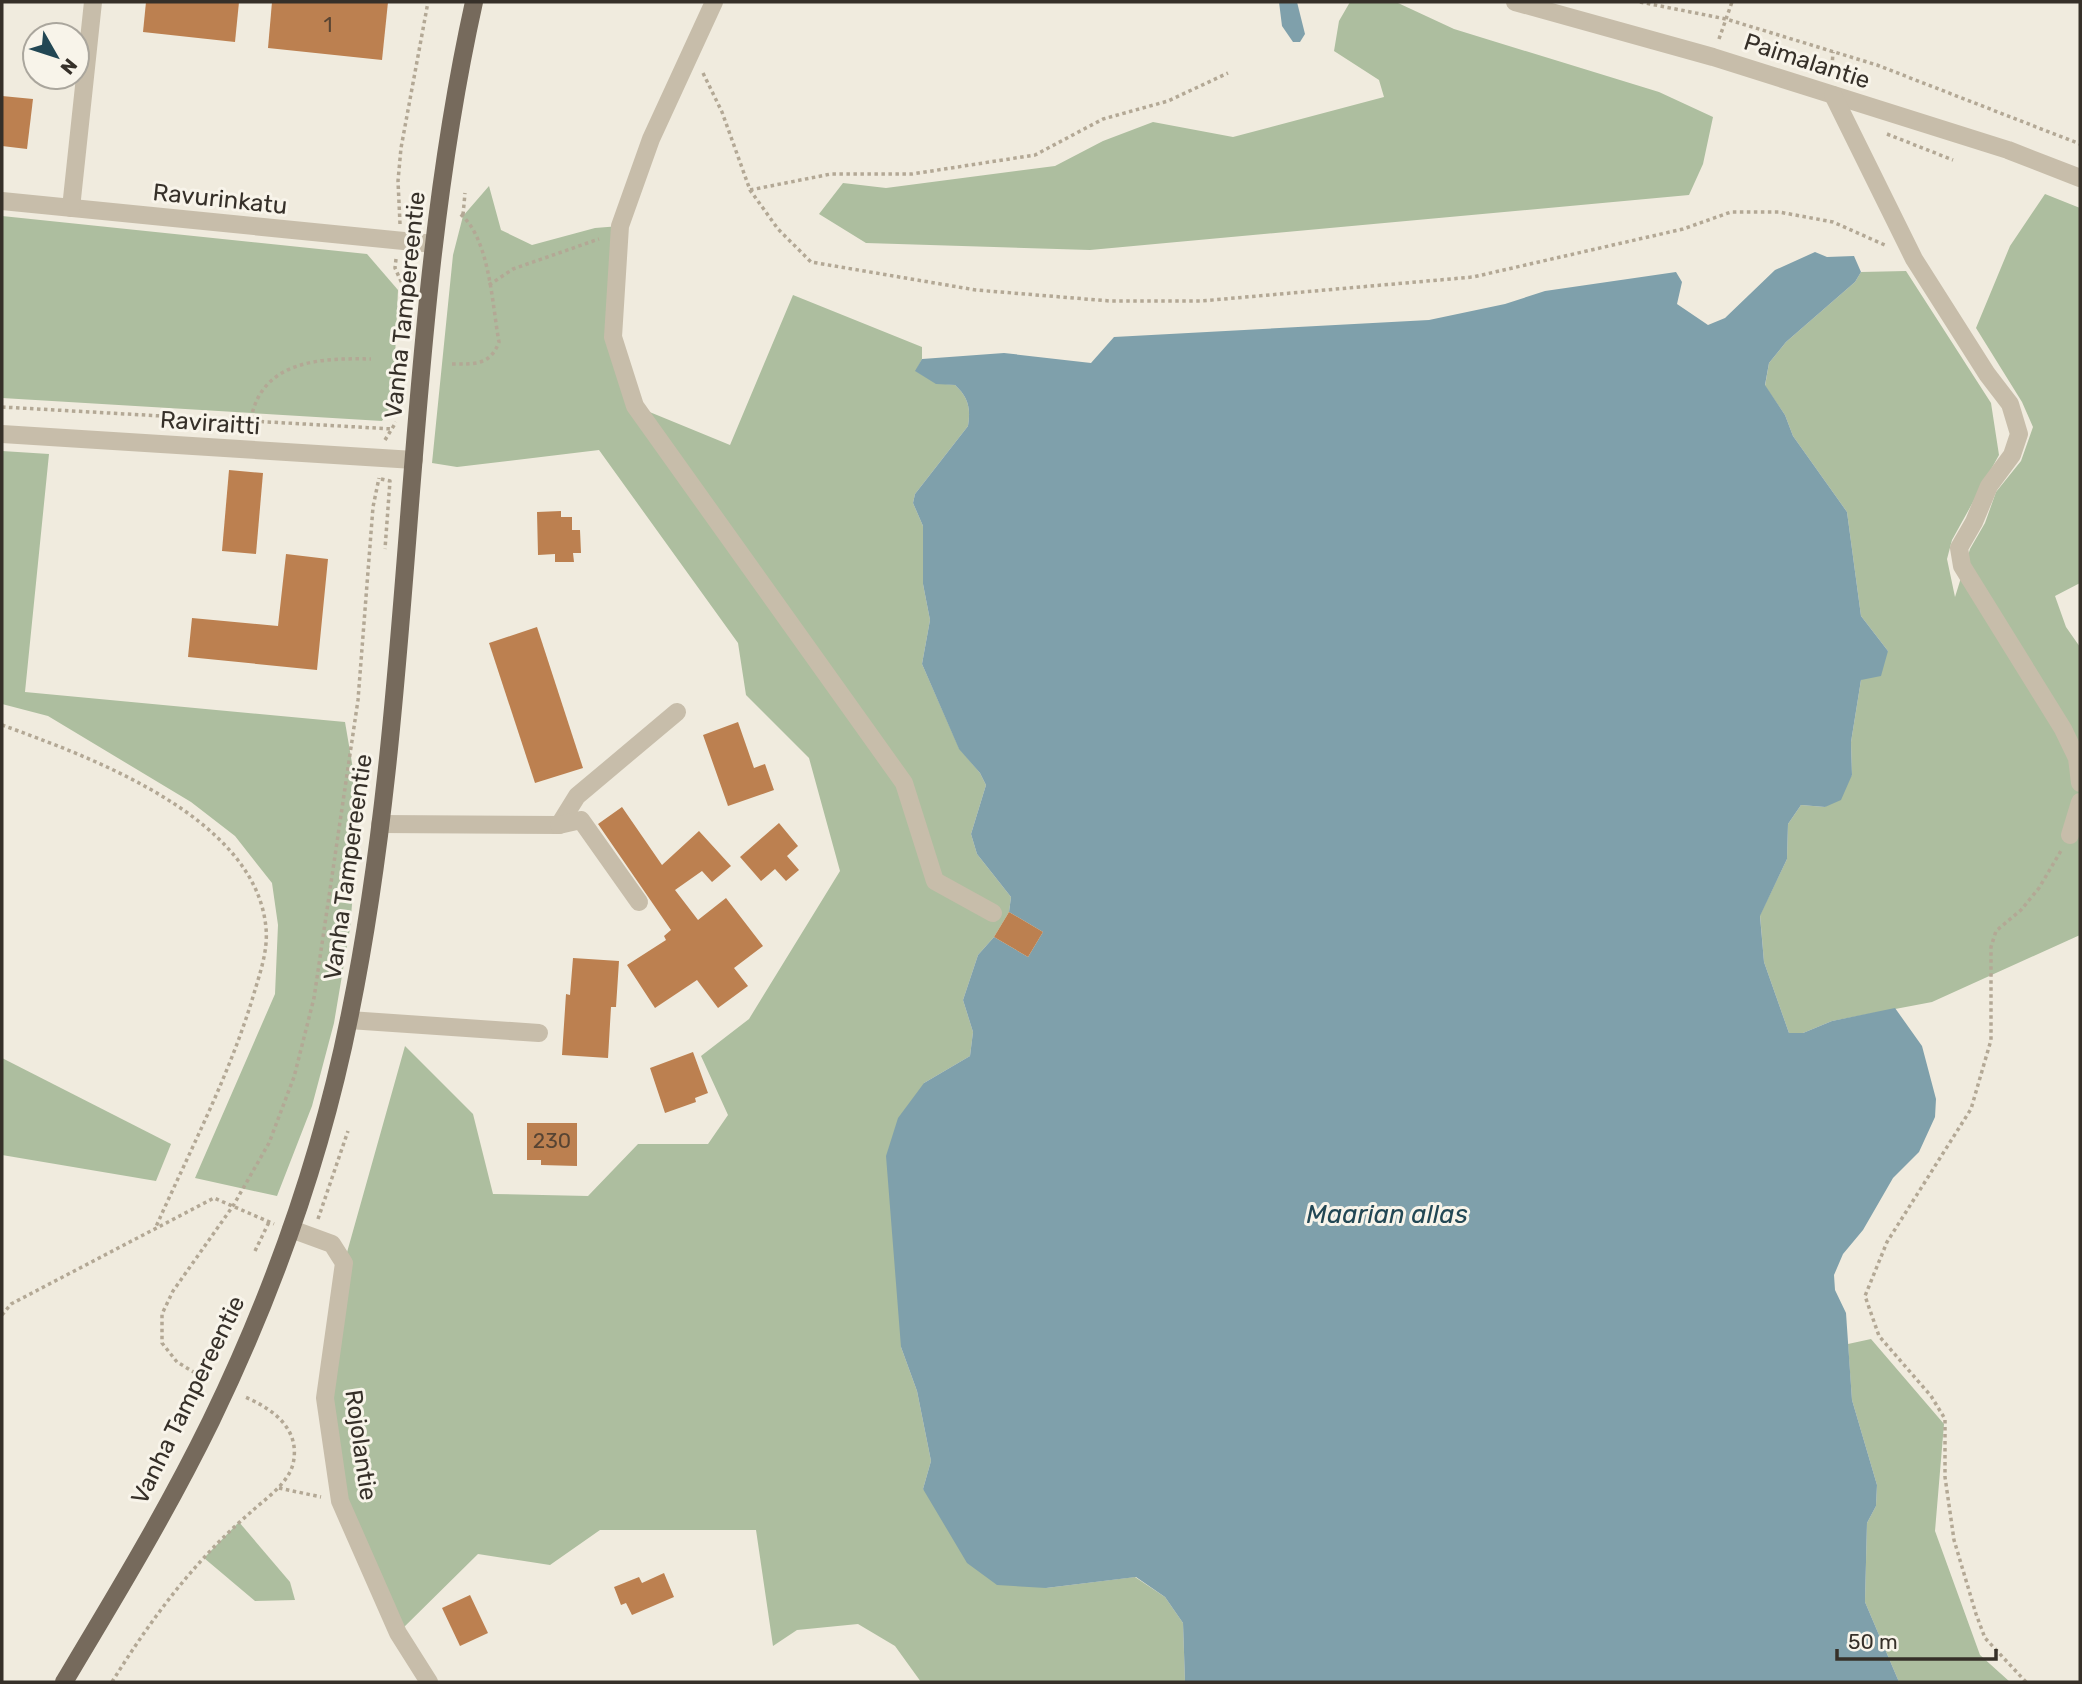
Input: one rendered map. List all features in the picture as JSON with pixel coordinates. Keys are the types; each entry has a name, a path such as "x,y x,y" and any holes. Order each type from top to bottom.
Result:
{"main road":[{"name":"Vanha Tampereentie","path":"64,1682 209,1424 256,1320 291,1229 349,1020 390,759 434,244 451,115 474,2"}],"street":[{"path":"71,208 93,2"},
{"path":"713,2 651,139 619,235 613,337 635,405 904,783 935,881 993,914"},
{"name":"Paimalantie","path":"1515,2 1713,57 2008,150 2080,178"},
{"path":"1833,95 1914,259 1987,374 2010,404 2019,434 2012,455 1989,486 1975,522 1959,548 1962,566 2063,729 2077,758 2080,783"},
{"name":"Ravurinkatu","path":"2,201 434,244"},
{"name":"Raviraitti","path":"2,434 414,460"},
{"path":"559,825 577,796 677,712"},
{"path":"2070,835 2080,802"},
{"path":"380,824 559,825 581,820 639,902"},
{"path":"349,1020 539,1033"},
{"name":"Rojolantie","path":"291,1229 332,1244 344,1263 325,1398 340,1501 398,1633 429,1682"}],"path":[{"path":"400,226 398,181 401,148 428,2"},
{"path":"1640,2 1726,19 1877,65 2080,144"},
{"path":"1713,57 1732,2"},
{"path":"1832,67 1833,52"},
{"path":"690,53 710,84 750,190 778,229 811,262 976,290 1110,301 1201,301 1473,277 1683,229 1731,212 1780,212 1833,222 1914,259"},
{"path":"750,190 831,174 912,174 1034,155 1103,119 1168,101 1228,74"},
{"path":"1884,133 1953,160"},
{"path":"463,216 466,192"},
{"path":"440,200 463,216 475,230 489,285 499,342 495,353 478,364 452,365"},
{"path":"489,285 513,269 549,255 586,242 619,235"},
{"path":"251,419 260,394 271,380 291,367 332,358 371,359"},
{"path":"2,407 393,429"},
{"path":"207,1380 177,1362 162,1343 160,1327 173,1291 233,1206 269,1143 294,1077 314,998 358,700 373,507 379,478 390,481 385,549"},
{"path":"2,725 122,773 184,809 221,839 249,879 261,904 267,927 265,955 247,1017 223,1081 155,1229"},
{"path":"2025,1682 1985,1638 1973,1602 1952,1528 1945,1477 1945,1419 1931,1396 1878,1336 1865,1296 1887,1242 1970,1109 1990,1040 1991,947 1996,931 2021,910 2039,888 2070,835"},
{"path":"312,1237 348,1132"},
{"path":"2,1315 11,1304 214,1198 291,1229"},
{"path":"255,1251 268,1222"},
{"path":"112,1682 177,1588 225,1534 279,1488 292,1466 294,1446 278,1415 244,1397"},
{"path":"279,1488 340,1501"}],"green space":[{"path":"1350,2 1398,3 1454,29 1659,92 1713,117 1703,164 1689,195 1090,250 866,243 819,214 843,183 886,188 1055,166 1103,141 1153,122 1233,137 1384,97 1379,80 1334,51 1339,21"},
{"path":"489,186 501,230 532,245 595,228 620,226 613,337 635,406 730,445 793,295 922,347 922,359 916,371 936,383 955,385 966,398 969,408 968,426 915,494 913,503 923,526 923,584 930,620 922,664 959,748 980,773 986,785 971,834 977,854 1011,897 1009,912 994,937 978,955 963,1000 973,1032 970,1056 924,1083 901,1347 917,1391 931,1461 923,1489 1046,1588 1135,1577 1165,1597 1183,1623 1185,1682 921,1682 895,1646 858,1624 797,1630 773,1646 756,1530 600,1530 550,1565 478,1554 398,1633 340,1501 325,1398 344,1263 405,1046 473,1114 493,1194 588,1196 638,1144 708,1144 728,1115 701,1056 749,1019 840,871 809,758 746,695 738,643 599,450 457,467 432,463 453,255 463,216"},
{"path":"2045,194 2080,208 2080,583 2055,596 2066,627 2080,647 2080,935 1932,1002 1832,1021 1803,1033 1789,1033 1764,962 1760,915 1787,859 1788,824 1801,805 1825,807 1852,775 1851,742 1861,680 1888,651 1861,616 1847,512 1793,436 1785,415 1765,386 1769,363 1786,342 1855,282 1861,272 1906,271 1991,403 1999,455 1952,540 1947,559 1955,597 1970,549 1985,523 1996,492 2021,461 2033,427 2022,402 1976,328 2010,246"},
{"path":"2,216 367,254 398,290 393,403 382,421 2,398"},
{"path":"2,451 49,454 25,692 345,722 360,810 350,928 334,1023 312,1106 277,1196 195,1178 275,994 278,925 272,883 235,836 191,802 48,716 2,704"},
{"path":"2,1058 171,1144 156,1181 2,1155"},
{"path":"1871,1339 1944,1424 1935,1531 1980,1655 2010,1682 1899,1682 1865,1602 1867,1523 1876,1506 1877,1485 1852,1400 1848,1344"},
{"path":"239,1522 290,1582 295,1600 255,1601 204,1558"}],"water":[{"path":"1279,2 1297,2 1305,34 1300,42 1293,42 1282,26"},
{"name":"Maarian allas","path":"1815,252 1827,257 1854,256 1861,272 1855,282 1786,342 1769,363 1765,385 1785,415 1793,436 1847,512 1861,616 1888,651 1881,676 1861,680 1851,742 1852,775 1841,800 1825,807 1801,805 1788,824 1787,859 1760,916 1764,962 1789,1033 1803,1033 1832,1021 1895,1008 1922,1046 1936,1099 1935,1117 1919,1152 1893,1178 1863,1230 1843,1254 1834,1275 1835,1290 1846,1313 1852,1400 1877,1485 1876,1506 1867,1523 1865,1602 1899,1682 1185,1682 1183,1623 1165,1597 1136,1577 1046,1588 997,1585 967,1563 923,1489 931,1461 917,1391 901,1347 886,1156 898,1118 924,1083 970,1056 973,1032 963,1000 978,955 994,937 1028,957 1043,932 1009,912 1011,897 977,854 971,834 986,785 980,773 959,749 922,664 930,620 923,584 923,526 913,503 915,494 968,426 969,414 966,398 955,385 936,384 915,371 922,359 1004,353 1091,363 1114,337 1429,320 1505,304 1545,291 1676,272 1682,282 1677,304 1708,325 1725,318 1775,270"}],"building":[{"path":"146,2 239,2 235,42 143,32"},
{"path":"272,2 388,2 382,60 268,48"},
{"path":"2,96 33,99 27,149 2,146"},
{"path":"229,470 263,473 256,554 222,551"},
{"path":"561,511 561,517 572,517 572,530 580,530 581,553 573,553 574,562 555,562 555,554 538,555 537,512"},
{"path":"286,554 328,559 317,670 188,657 192,618 278,626"},
{"path":"537,627 583,768 535,783 489,643"},
{"path":"738,722 754,768 765,764 774,790 728,806 703,735"},
{"path":"622,807 662,865 699,831 731,866 712,882 702,871 675,890 698,920 726,898 763,946 734,968 748,986 718,1008 697,980 655,1008 627,965 666,940 664,936 671,930 598,824"},
{"path":"779,823 798,846 787,856 799,870 786,881 775,869 761,881 740,857"},
{"path":"1009,912 1043,932 1028,957 994,937"},
{"path":"573,958 619,961 616,1007 611,1007 608,1058 562,1055 566,994 570,995"},
{"path":"693,1052 708,1093 695,1098 696,1102 665,1113 650,1068"},
{"path":"527,1123 577,1123 577,1166 541,1165 541,1160 527,1160"},
{"path":"664,1573 674,1597 632,1615 626,1603 621,1605 614,1587 639,1577 642,1583"},
{"path":"470,1595 488,1633 460,1646 442,1608"}]}
